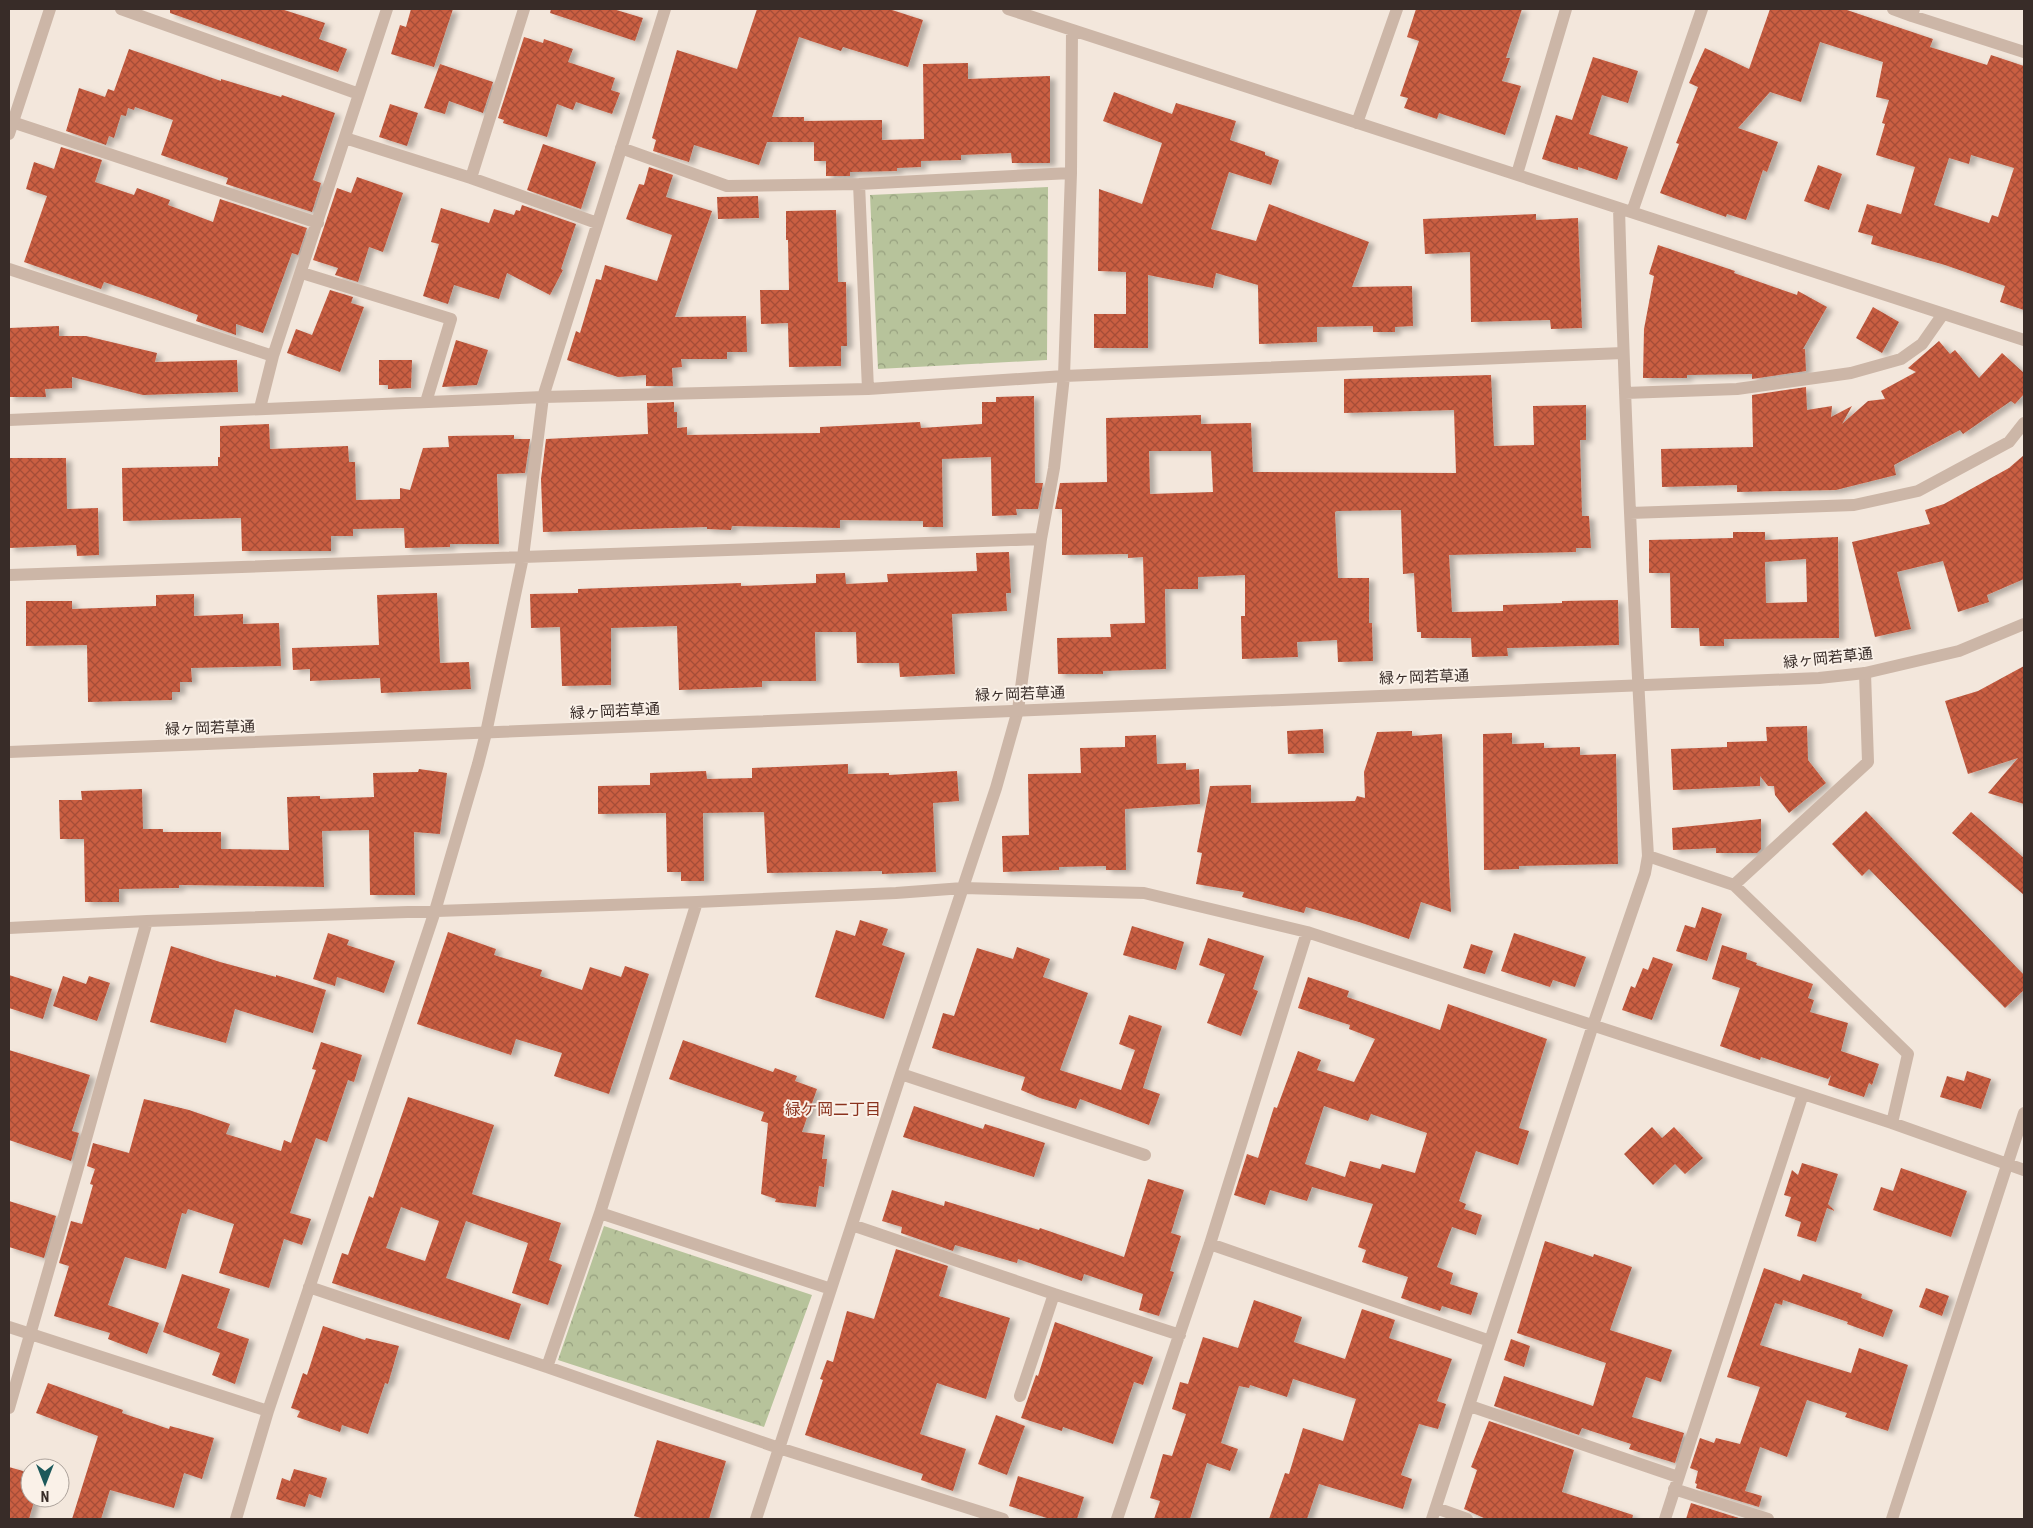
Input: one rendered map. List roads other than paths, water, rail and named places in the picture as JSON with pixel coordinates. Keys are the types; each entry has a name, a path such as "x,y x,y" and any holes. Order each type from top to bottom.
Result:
{"street":[{"path":"50,9 11,121 318,223"},
{"path":"121,9 360,94"},
{"path":"260,408 273,356 302,273 387,9"},
{"path":"471,178 524,9"},
{"path":"236,1519 268,1411 435,910 486,733 523,557 543,397 664,9"},
{"path":"1008,9 2024,340"},
{"path":"1357,122 1397,9"},
{"path":"1517,174 1566,9"},
{"path":"1632,212 1702,9"},
{"path":"1893,9 1913,12 2024,52"},
{"path":"756,1519 996,788 1018,710 1041,539 1054,468 1064,376 1071,173 1072,30"},
{"path":"345,138 471,178 597,223"},
{"path":"621,148 727,186 859,184 1071,173"},
{"path":"859,184 868,389"},
{"path":"1467,1519 1434,1514 1593,1025 1645,873 1648,856 1637,686 1619,208"},
{"path":"9,269 273,356"},
{"path":"302,273 451,319 426,402"},
{"path":"1625,393 1737,389 1851,373 1901,359 1922,344 1943,314"},
{"path":"9,420 543,397 868,389 1064,376 1623,353"},
{"path":"1630,513 1854,505 1918,491 2009,442 2024,423"},
{"path":"9,575 1041,539"},
{"name":"緑ヶ岡若草通","path":"9,752 1819,678 1865,673 1959,651 2024,624"},
{"path":"1734,885 1868,762 1865,673"},
{"path":"1648,856 1734,885 1908,1054 1892,1123"},
{"path":"9,928 435,910 697,902 963,888 1144,893 1307,932 1892,1123 2024,1170"},
{"path":"547,1367 600,1212 697,902"},
{"path":"9,1408 146,921"},
{"path":"1117,1519 1210,1244 1307,932"},
{"path":"901,1074 1145,1156"},
{"path":"1664,1519 1803,1094"},
{"path":"1892,1519 2024,1113"},
{"path":"600,1212 831,1290"},
{"path":"852,1225 1054,1294 1180,1334"},
{"path":"1210,1244 1490,1341"},
{"path":"309,1287 547,1367 778,1448 1004,1519"},
{"path":"1020,1396 1054,1294"},
{"path":"9,1327 268,1411"},
{"path":"1470,1406 1768,1519"}],"district":[{"name":"緑ケ岡二丁目","path":"833,1109"}]}
